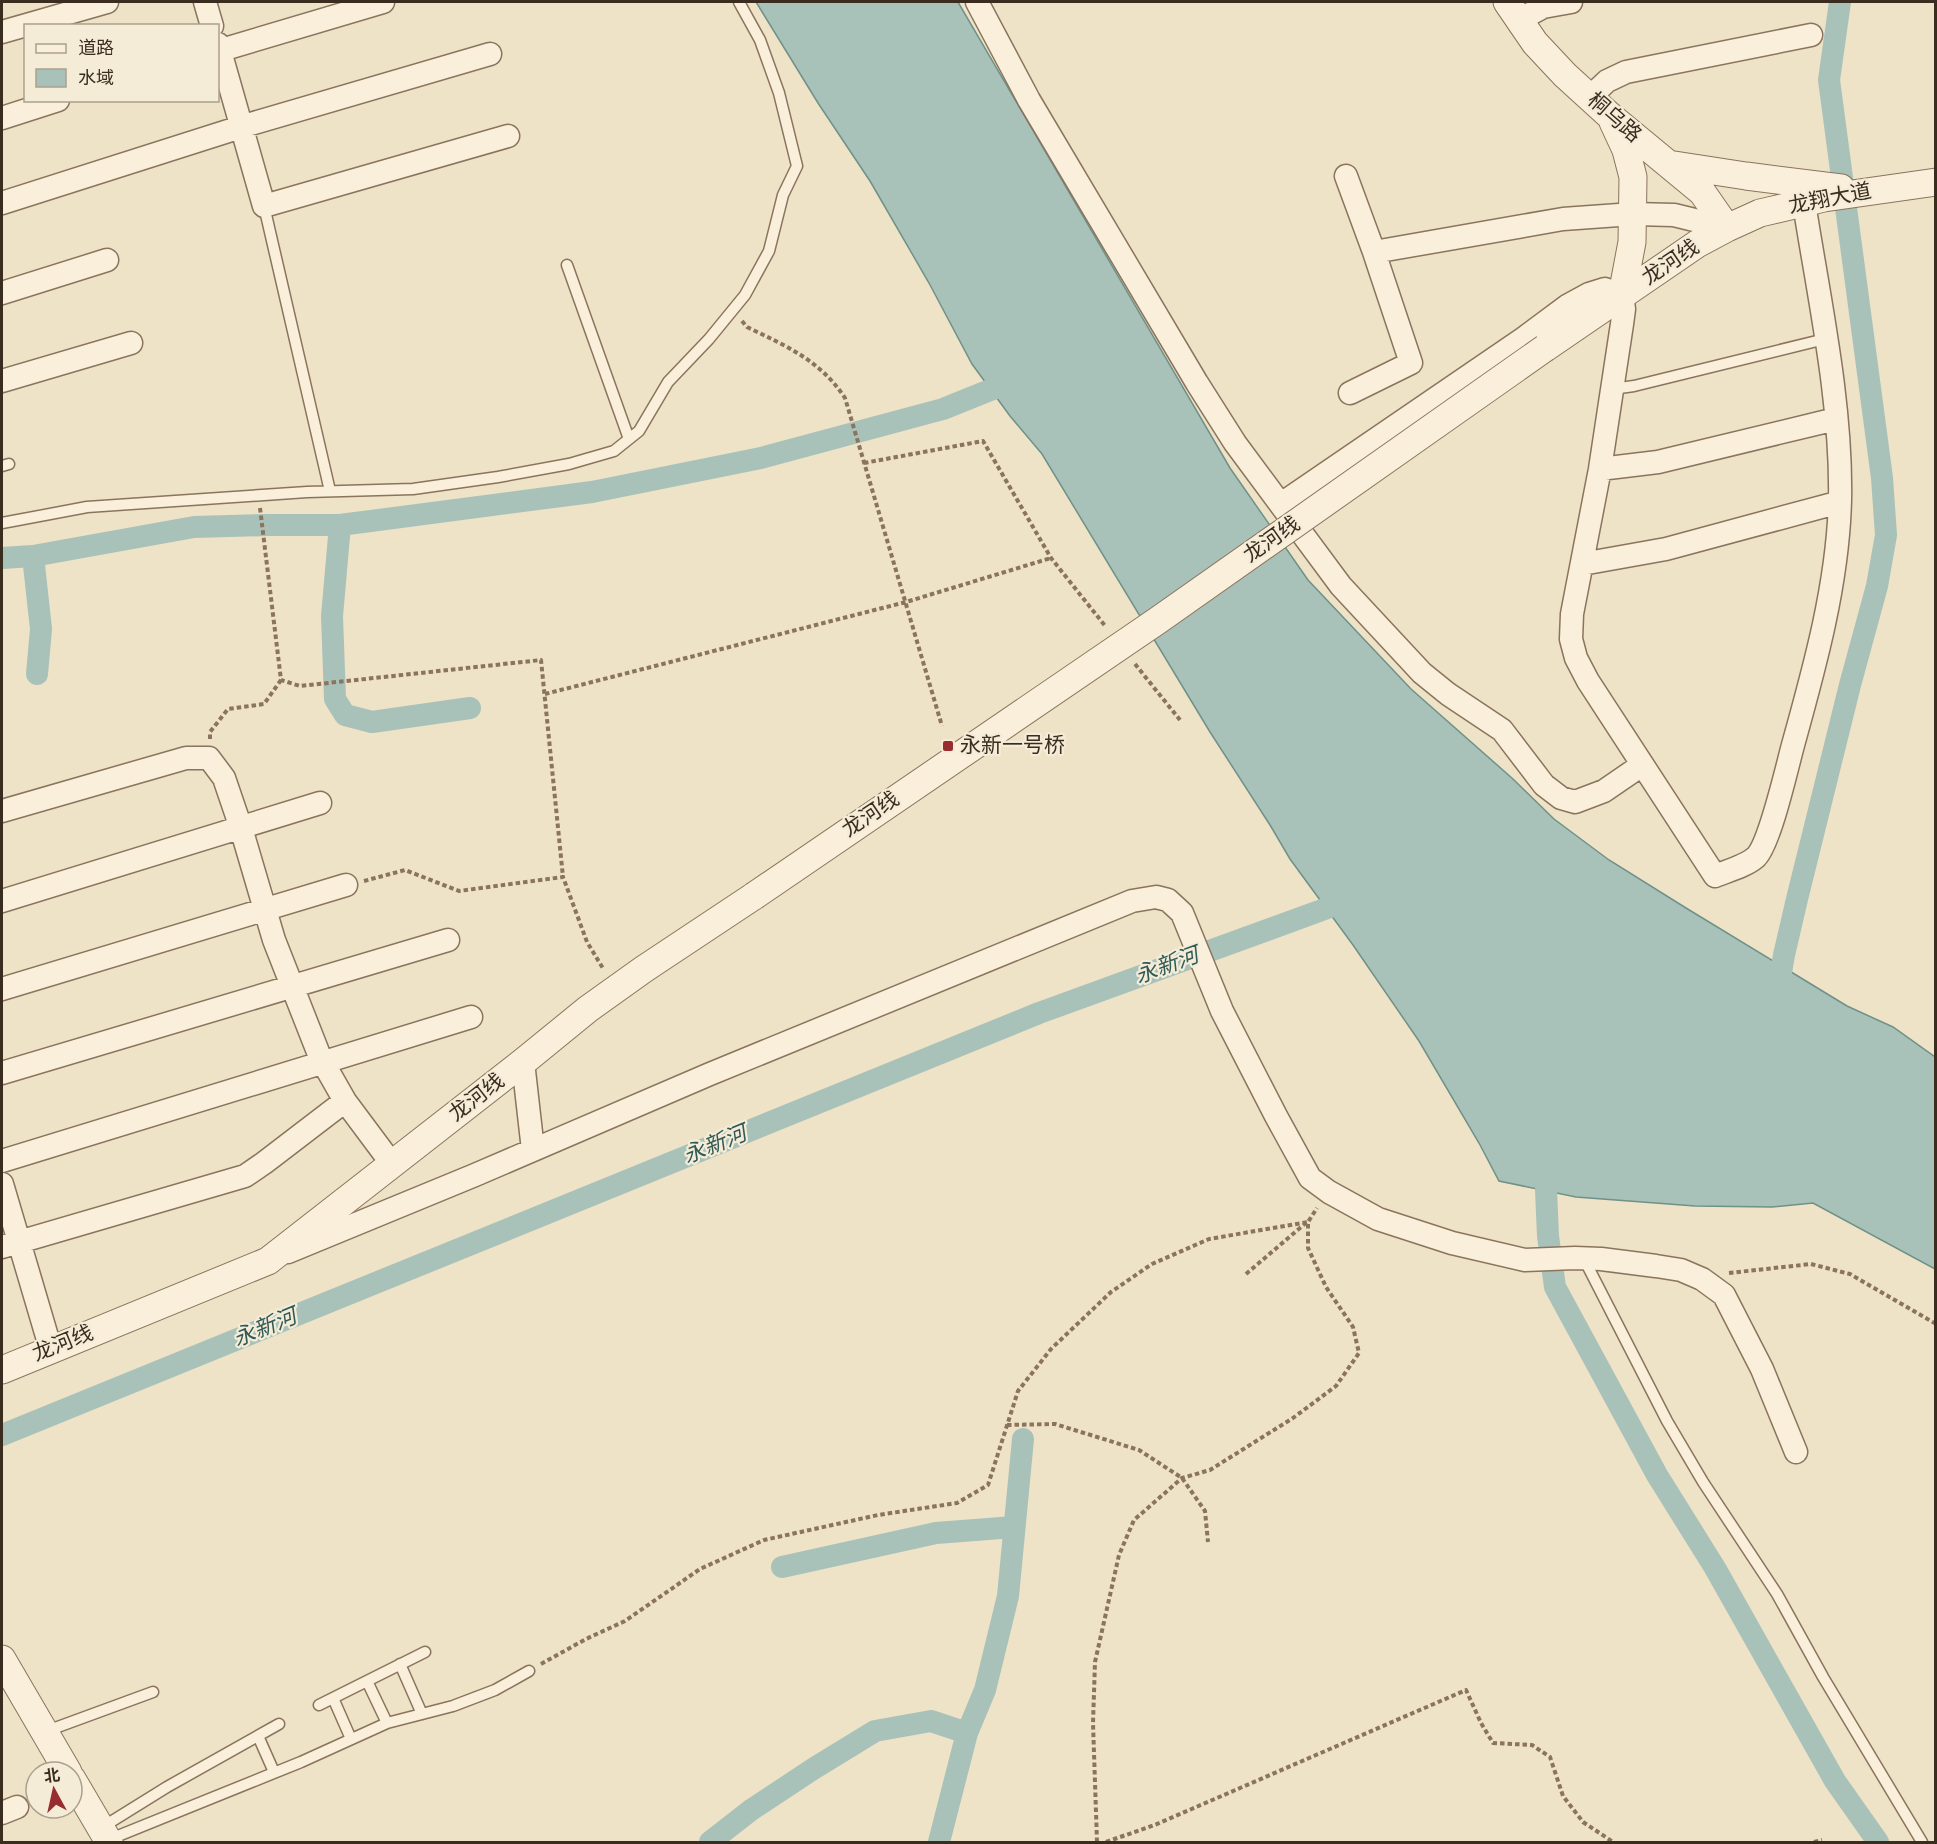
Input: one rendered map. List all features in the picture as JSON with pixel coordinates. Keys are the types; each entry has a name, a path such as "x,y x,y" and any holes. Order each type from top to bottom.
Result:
{"street":[{"path":"30,24 107,2"},
{"path":"205,2 211,24"},
{"path":"219,49 383,2"},
{"path":"977,2 1029,100 1197,382 1236,443 1341,586 1361,609 1422,673 1448,694 1502,730 1544,786 1561,798 1575,802 1604,791 1642,765"},
{"path":"1513,11 1542,4 1571,2"},
{"name":"桐乌路","path":"1513,11 1536,43 1590,97 1702,192 1727,228"},
{"path":"2,32 24,26"},
{"path":"1590,97 1607,81 1626,72 1811,36"},
{"path":"219,52 264,206 508,136"},
{"path":"2,203 242,127 490,54"},
{"path":"2,118 52,102"},
{"path":"1610,116 1626,150 1634,177 1632,242 1622,295 1624,309 1600,469 1572,614 1571,639 1576,658 1588,681 1715,876 1756,856 1769,831 1812,675 1833,575 1840,502 1839,453 1825,339 1814,200"},
{"path":"1666,163 1746,176 1869,191"},
{"path":"1346,176 1411,363 1350,393"},
{"name":"龙翔大道","path":"1727,228 1760,213 1814,200 1935,182"},
{"path":"1374,252 1563,219 1633,214 1674,215 1727,228"},
{"name":"龙河线","path":"2,1370 268,1261 523,1062 588,1008 1157,621 1622,295 1697,244 1727,228"},
{"path":"2,293 107,260"},
{"path":"1281,504 1524,338 1567,306 1589,294 1605,289 1622,295"},
{"path":"2,381 131,343"},
{"path":"1600,469 1658,462 1836,419"},
{"path":"1582,564 1666,549 1840,502"},
{"path":"2,811 186,758 209,758 224,778 274,940 322,1062 345,1101 392,1164"},
{"path":"2,901 320,803"},
{"path":"2,989 346,885"},
{"path":"268,1261 710,1074 1132,901 1156,897 1168,900 1182,913 1216,996 1276,1116 1311,1178 1329,1192 1378,1219 1452,1243 1525,1260 1601,1259 1681,1270 1702,1279 1724,1295 1762,1369 1796,1452"},
{"path":"2,1073 448,940"},
{"path":"2,1161 471,1017"},
{"path":"523,1062 533,1150"},
{"path":"10,1245 245,1176 345,1101"},
{"path":"2,1184 10,1245 51,1350"},
{"path":"2,1659 61,1760"},
{"path":"84,1799 106,1837"}],"lane":[{"path":"2,523 87,507 330,491 413,489 568,464 614,450 639,431 668,382 709,339 745,295 769,251 783,195 796,166 779,93 760,40 739,2"},
{"path":"264,206 330,491"},
{"path":"567,265 629,439"},
{"path":"1612,389 1634,386 1825,339"},
{"path":"1579,1258 1667,1421 1703,1482 1777,1594 1823,1677 1922,1842"},
{"path":"319,1706 424,1652"},
{"path":"400,1664 422,1714"},
{"path":"106,1837 274,1772 387,1723 453,1706 495,1690 529,1671"},
{"path":"367,1681 387,1723"},
{"path":"44,1732 153,1692"},
{"path":"333,1698 351,1739"},
{"path":"106,1837 167,1787 279,1724"},
{"path":"258,1736 274,1772"}],"path":[{"path":"733,309 747,327 808,358 833,380 845,398 942,726"},
{"path":"864,462 983,441 1051,558 1108,630"},
{"path":"209,758 210,732 228,709 264,704 281,680 259,507"},
{"path":"545,694 906,602 1051,558"},
{"path":"1130,657 1180,720"},
{"path":"281,680 300,686 506,666 542,660 563,877 587,942 615,989"},
{"path":"346,885 405,870 459,891 563,877"},
{"path":"1246,1274 1308,1222 1329,1192"},
{"path":"529,1671 586,1639 625,1621 700,1569 764,1540 878,1515 957,1503 988,1485 1018,1391 1052,1349 1111,1292 1152,1264 1209,1239 1308,1222"},
{"path":"1097,1842 1093,1723 1095,1662 1119,1555 1134,1520 1182,1478 1210,1470 1293,1419 1336,1386 1359,1353 1353,1327 1326,1287 1308,1248 1308,1222"},
{"path":"1702,1279 1737,1272 1811,1264 1850,1274 1935,1324"},
{"path":"1007,1425 1054,1424 1139,1450 1182,1478 1205,1511 1208,1542"},
{"path":"1106,1842 1157,1824 1466,1690 1493,1743 1532,1745 1550,1757 1563,1796 1583,1822 1613,1842"},
{"path":"1814,1842 1822,1840"}],"water":[{"path":"756,2 958,2 1230,468 1308,580 1411,689 1513,779 1554,819 1609,860 1847,1006 1893,1027 1935,1057 1935,1269 1813,1203 1772,1207 1695,1206 1576,1197 1499,1181 1419,1041 1290,859 1210,732 1042,454 1010,416 972,364 929,283 870,181 818,103"}],"waterway":[{"path":"1777,996 1797,899 1877,586 1886,535 1882,478 1829,80 1840,2"},
{"path":"2,558 33,556 194,527 340,525 592,492 761,458 943,409 1020,378"},
{"path":"340,525 332,616 335,699 345,715 372,722 470,708"},
{"path":"33,556 41,629 37,674"},
{"name":"永新河","path":"2,1435 1039,1013 1333,906 1352,894"},
{"path":"1556,1162 1546,1190 1548,1236 1555,1287 1657,1475 1715,1568 1835,1781 1878,1842"},
{"path":"939,1842 967,1733 985,1690 1008,1596 1023,1439"},
{"path":"782,1567 936,1533 1014,1527"},
{"path":"710,1842 751,1810 875,1731 931,1721 967,1733"}],"place":[{"name":"永新一号桥","path":"948,746"}]}
